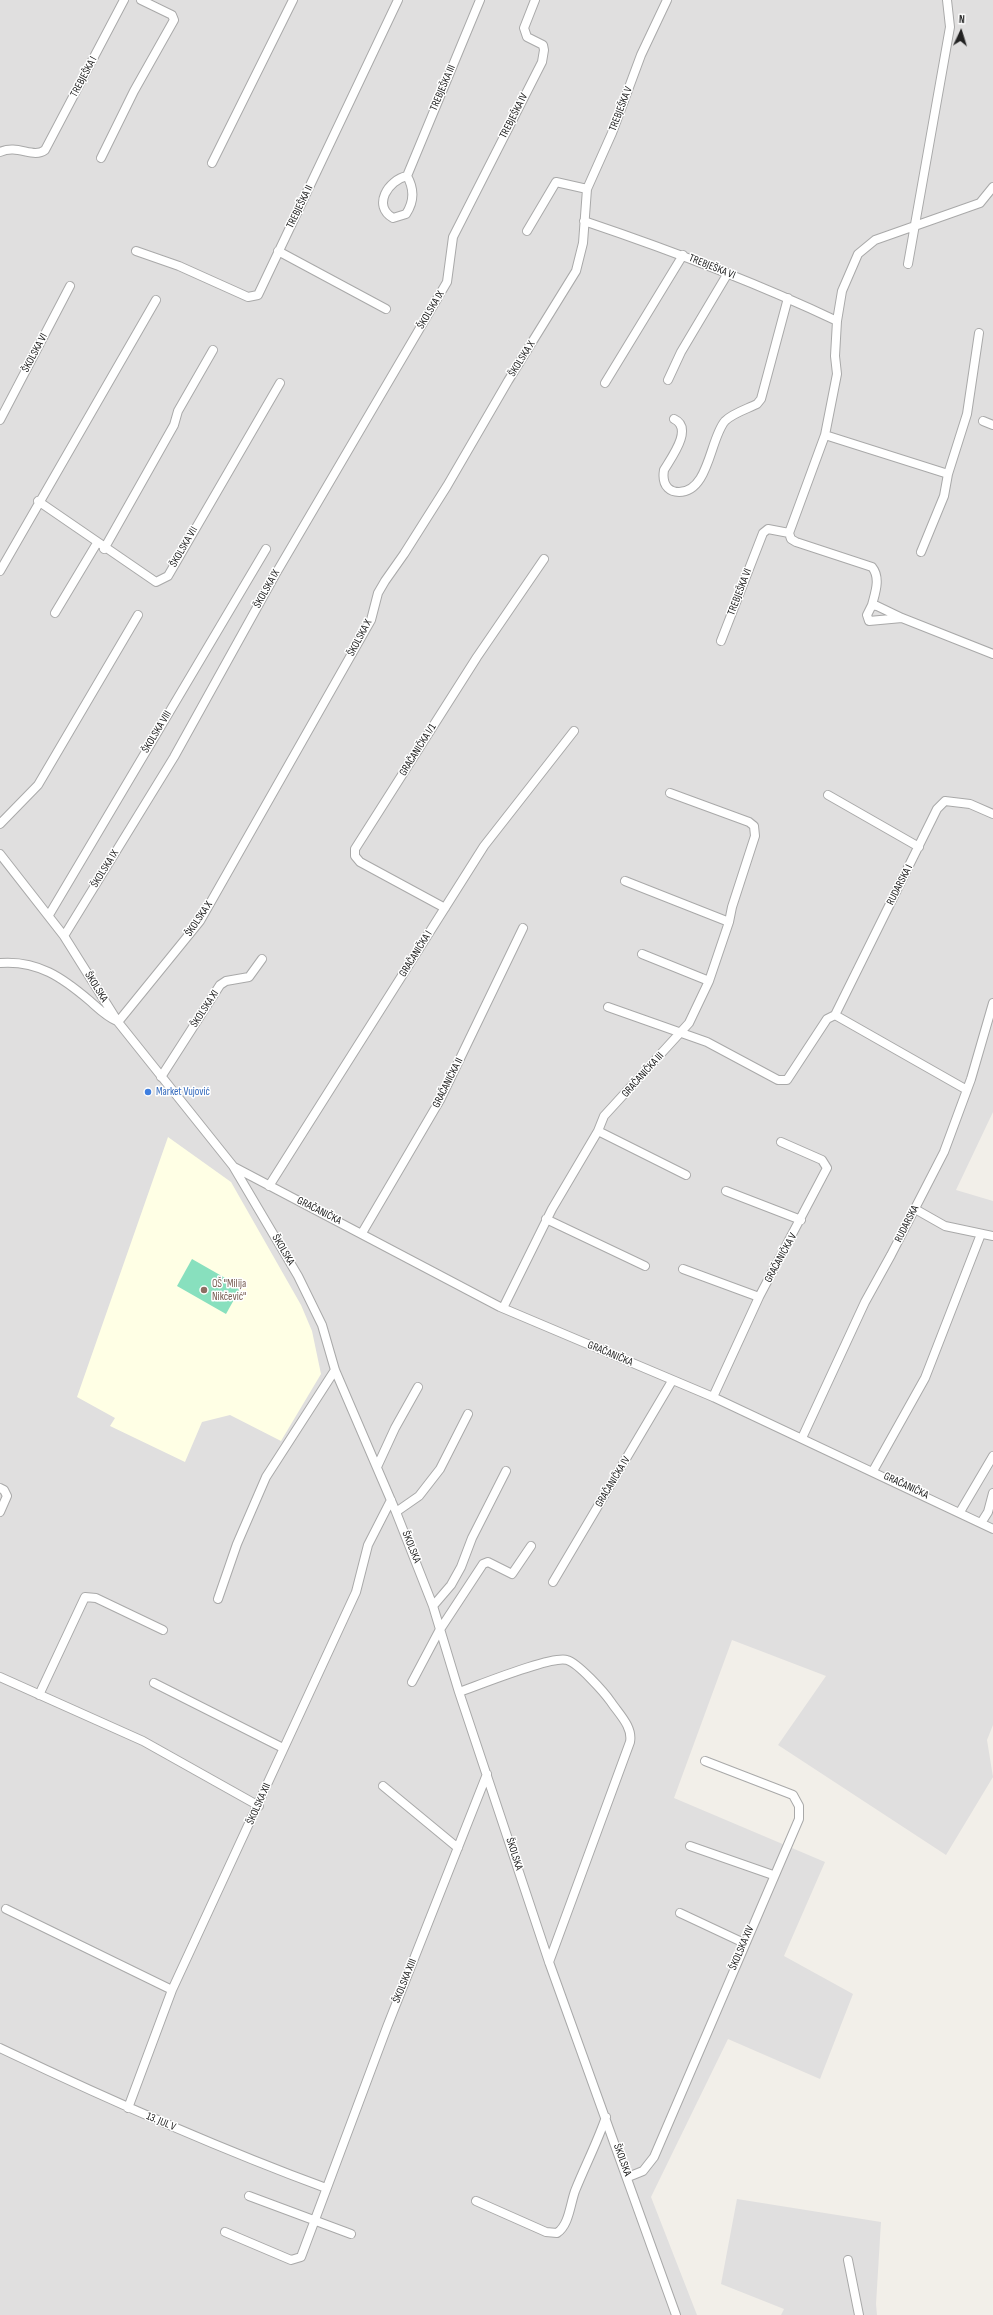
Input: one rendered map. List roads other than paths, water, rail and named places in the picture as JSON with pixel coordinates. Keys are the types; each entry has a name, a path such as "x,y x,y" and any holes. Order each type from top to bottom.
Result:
{"street":[{"name":"TREBJEŠKA I","path":"0,152 17,148 37,154 42,153 45,150 124,0"},
{"path":"101,158 134,91 174,20 172,15 141,0"},
{"path":"212,163 293,0"},
{"name":"TREBJEŠKA II","path":"136,251 179,266 248,297 258,295 398,0"},
{"name":"TREBJEŠKA III","path":"407,176 480,0"},
{"name":"TREBJEŠKA IV","path":"453,237 542,62 544,50 543,45 527,37 524,28 535,0"},
{"name":"TREBJEŠKA V","path":"584,221 587,189 612,133 641,56 667,0"},
{"path":"908,264 950,27 947,0"},
{"path":"407,176 413,191 410,207 406,214 393,218 386,214 383,208 384,197 392,184 398,179 407,176"},
{"path":"527,230 556,182 587,189"},
{"path":"902,618 870,621 867,615 872,605 877,580 876,572 872,567 796,542 789,533 818,459 825,435 837,374 837,321 842,291 858,254 875,240 980,203 993,187"},
{"name":"TREBJEŠKA VI","path":"584,221 683,255 788,298 837,321"},
{"name":"ŠKOLSKA X","path":"118,1022 200,921 371,620 378,593 447,486 508,381 576,271 583,243 584,221"},
{"name":"ŠKOLSKA IX","path":"64,936 174,757 275,574 447,282 453,237"},
{"path":"278,251 386,309"},
{"path":"605,383 683,255"},
{"path":"668,380 681,352 728,273"},
{"name":"ŠKOLSKA VI","path":"0,420 70,286"},
{"path":"674,419 683,427 682,437 664,470 663,476 668,488 675,492 682,492 689,489 700,478 709,461 720,428 725,421 757,404 761,399 788,298"},
{"path":"0,571 38,501 156,300"},
{"path":"921,552 944,496 948,474 968,414 980,333"},
{"path":"104,549 174,425 178,411 213,350"},
{"name":"ŠKOLSKA VII","path":"38,501 104,549 156,582 168,576 280,384"},
{"path":"983,421 993,425"},
{"path":"825,435 948,474"},
{"name":"TREBJEŠKA VI","path":"720,641 762,533 768,528 789,533"},
{"path":"55,613 97,543"},
{"name":"ŠKOLSKA VIII","path":"49,915 266,549"},
{"name":"GRAČANIČKA I/1","path":"445,908 360,862 355,856 355,849 478,657 544,559"},
{"path":"872,605 993,654"},
{"path":"0,824 38,785 138,615"},
{"name":"GRAČANIČKA I","path":"269,1186 484,846 574,731"},
{"name":"GRAČANIČKA III","path":"503,1308 546,1220 598,1131 604,1116 680,1034 695,1013 709,981 729,922 732,907 756,830 750,822 670,793"},
{"path":"828,795 919,847"},
{"name":"RUDARSKA I","path":"835,1015 937,809 945,801 970,804 993,814"},
{"name":"ŠKOLSKA","path":"0,854 64,936 118,1022 233,1166 298,1276 322,1325 335,1370 392,1500 433,1606 439,1631 549,1962 628,2177 676,2315"},
{"path":"625,881 729,922"},
{"name":"GRAČANIČKA II","path":"362,1233 440,1100 523,928"},
{"path":"642,954 709,981"},
{"name":"ŠKOLSKA XI","path":"161,1077 220,985 226,981 249,977 262,959"},
{"path":"0,963 30,964 51,972 107,1016 118,1022"},
{"name":"RUDARSKA","path":"802,1438 865,1302 915,1210 944,1152 967,1090 993,1003"},
{"path":"608,1007 680,1034 707,1042 778,1080 787,1080 827,1019 835,1015 967,1090"},
{"path":"598,1131 686,1175"},
{"name":"GRAČANIČKA V","path":"713,1397 759,1298 825,1173 826,1165 822,1160 781,1142"},
{"name":"GRAČANIČKA","path":"233,1166 503,1308 672,1381 713,1397 960,1512 993,1529"},
{"path":"726,1192 801,1220"},
{"path":"915,1210 945,1226 993,1236"},
{"path":"546,1220 645,1266"},
{"path":"873,1471 925,1378 981,1234"},
{"path":"683,1269 759,1298"},
{"path":"218,1599 237,1544 266,1477 335,1370"},
{"name":"GRAČANIČKA IV","path":"553,1582 672,1381"},
{"path":"377,1467 394,1428 418,1387"},
{"path":"396,1512 419,1496 440,1469 468,1414"},
{"path":"960,1512 993,1456"},
{"path":"433,1606 451,1585 461,1567 476,1531 506,1471"},
{"path":"0,1488 4,1490 7,1496 0,1512"},
{"path":"981,1523 988,1512 993,1493"},
{"name":"ŠKOLSKA XII","path":"128,2108 172,1990 259,1806 283,1748 356,1592 368,1545 392,1500"},
{"path":"412,1682 439,1631 484,1562 488,1562 512,1574 531,1546"},
{"path":"39,1695 85,1597 96,1598 163,1630"},
{"path":"459,1692 524,1668 566,1659 573,1663 608,1697 630,1731 630,1742 549,1962"},
{"path":"0,1677 142,1741 259,1806"},
{"path":"154,1683 283,1748"},
{"name":"ŠKOLSKA XIV","path":"628,2177 643,2170 654,2157 773,1875 799,1819 800,1811 793,1795 706,1761"},
{"name":"ŠKOLSKA XIII","path":"225,2232 291,2260 296,2260 301,2257 315,2222 326,2188 487,1774"},
{"path":"383,1786 458,1848"},
{"path":"690,1846 773,1875"},
{"path":"6,1909 172,1990"},
{"path":"680,1913 744,1943"},
{"name":"13. JUL V","path":"0,2048 128,2108 258,2163 326,2188"},
{"path":"476,2201 546,2232 557,2233 565,2225 575,2191 597,2144 606,2117"},
{"path":"249,2196 315,2222 351,2234"},
{"path":"848,2260 858,2315"}],"place":[{"name":"Market Vujović","path":"148,1092"},
{"name":"OŠ \"Milija Nikčević\"","path":"204,1290"}]}
